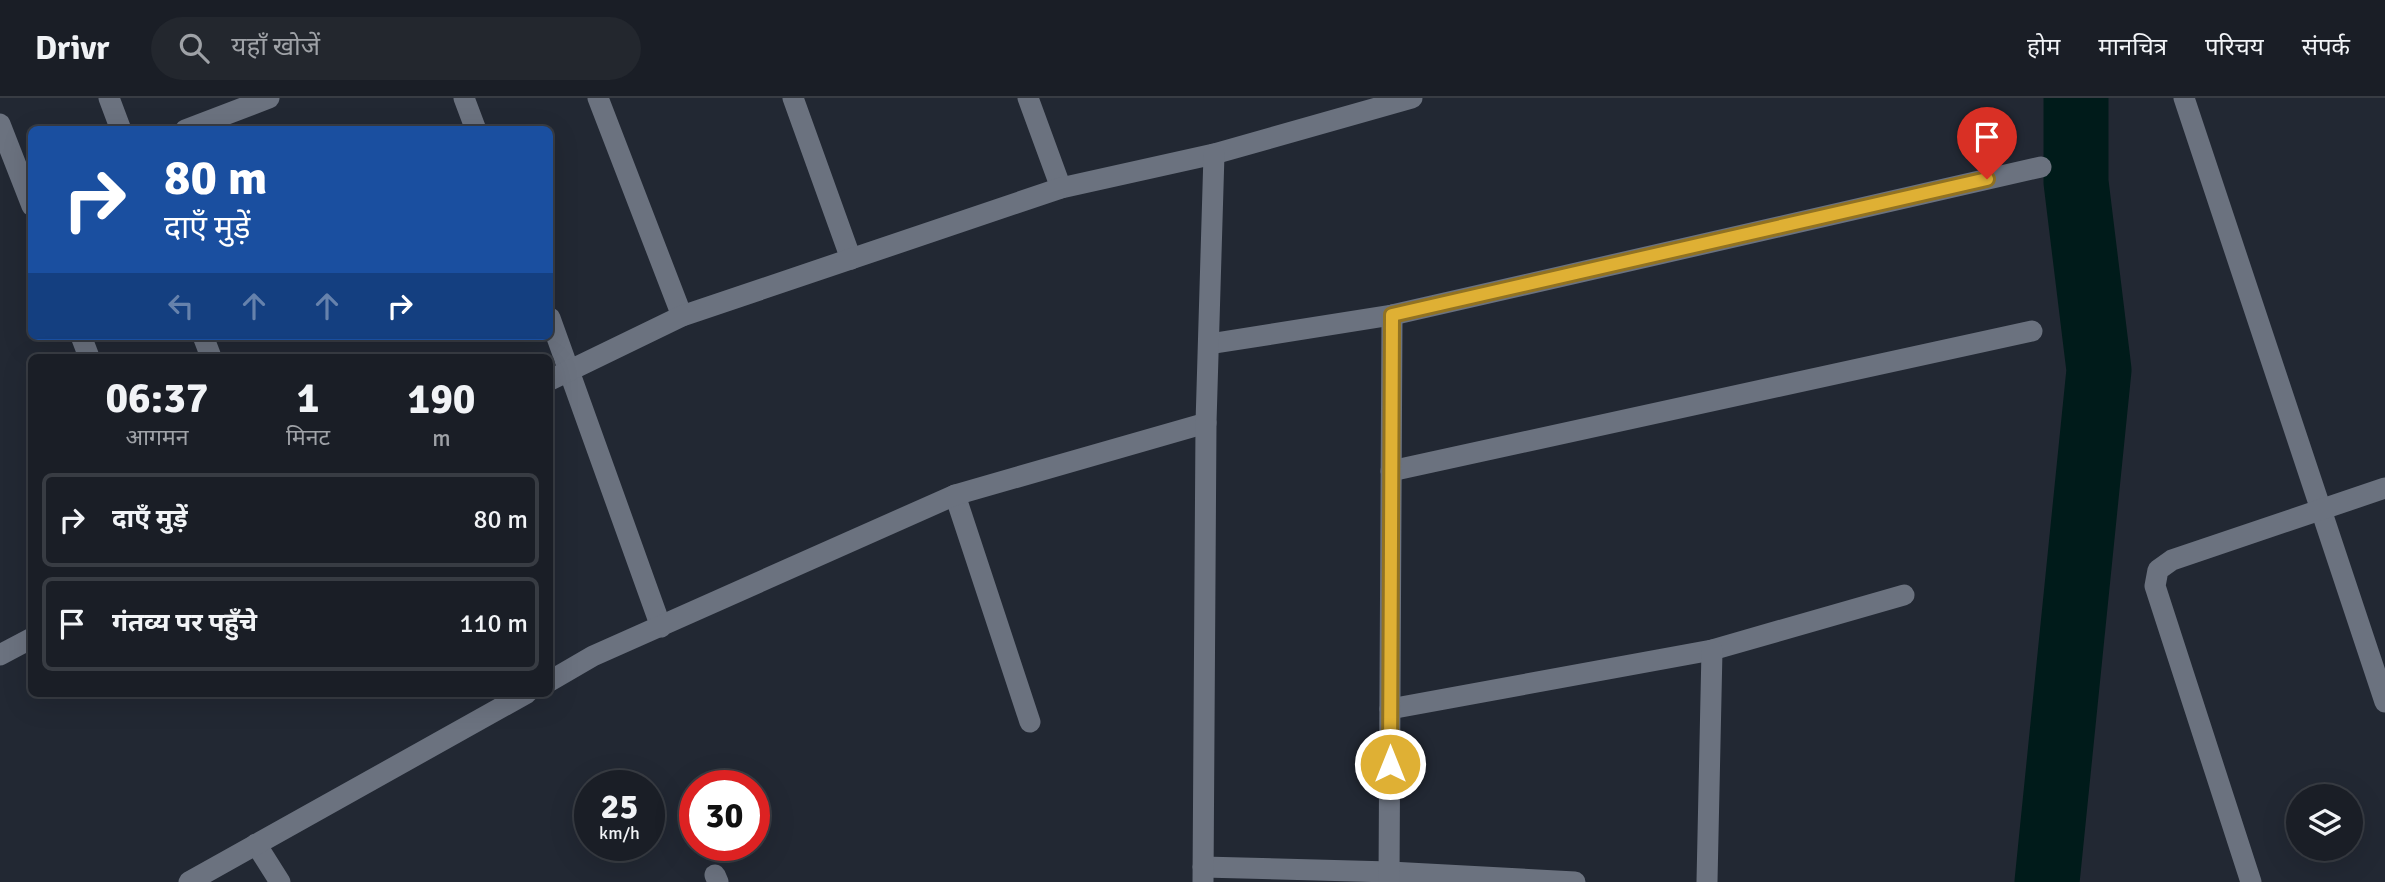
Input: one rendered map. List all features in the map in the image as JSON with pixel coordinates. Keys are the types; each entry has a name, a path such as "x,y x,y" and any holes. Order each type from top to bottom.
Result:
{"street":[{"path":"109,98 120,126"},
{"path":"196,126 269,98"},
{"path":"464,98 474,126"},
{"path":"598,98 682,316"},
{"path":"793,98 851,259"},
{"path":"1028,98 1061,188"},
{"path":"553,378 682,316 1061,188 1214,154 1412,98"},
{"path":"2184,98 2385,702"},
{"path":"0,124 28,196"},
{"path":"1214,154 1206,423 1203,874 1575,882"},
{"path":"1209,344 1392,315 2041,167"},
{"path":"1390,877 1392,315"},
{"path":"553,325 661,626"},
{"path":"1391,471 2032,331"},
{"path":"553,679 593,656 955,495 1206,423"},
{"path":"2251,882 2155,586 2158,570 2172,560 2385,488"},
{"path":"955,495 1030,722"},
{"path":"1390,709 1712,650 1904,595"},
{"path":"0,655 28,640"},
{"path":"1707,882 1712,650"},
{"path":"189,882 520,697"},
{"path":"256,844 280,882"}],"waterway":[{"path":"2047,882 2099,370 2076,182 2076,98"}],"route":[{"path":"1390,764 1392,315 1987,179"}]}
